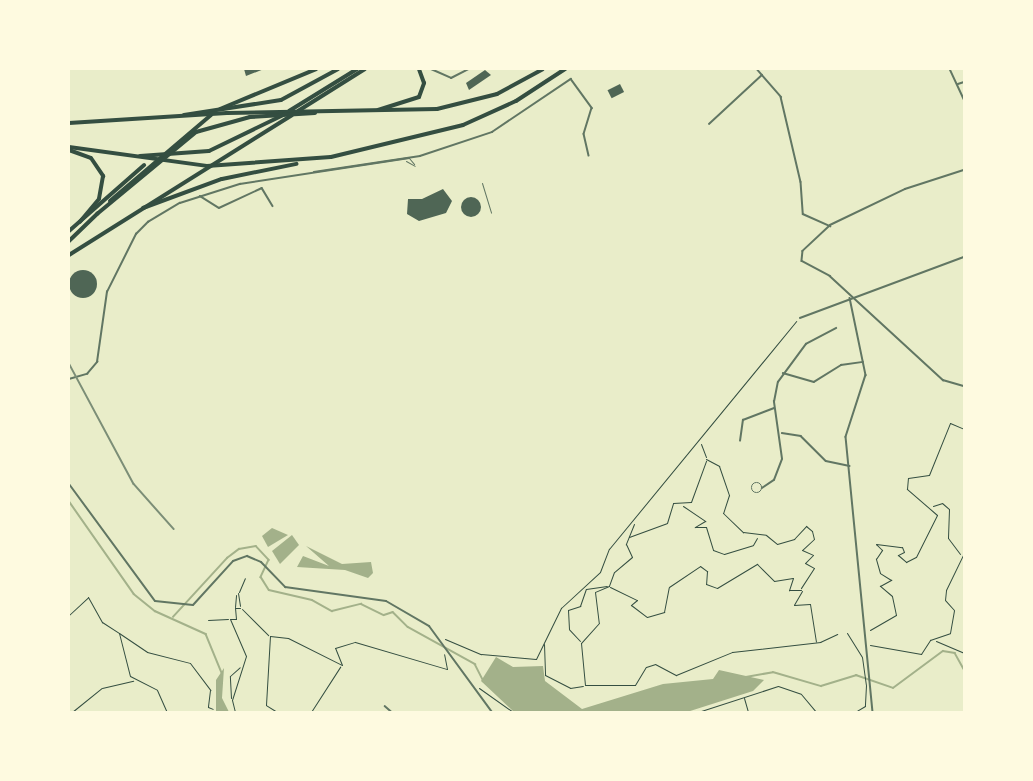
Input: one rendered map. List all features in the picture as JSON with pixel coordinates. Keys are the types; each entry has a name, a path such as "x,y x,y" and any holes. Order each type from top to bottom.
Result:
{"highway":[{"path":"69,231 215,112 316,69"},
{"path":"184,115 287,98 338,69"},
{"path":"69,148 134,156 171,157 243,137 357,69"},
{"path":"69,255 365,69"},
{"path":"376,111 417,99 424,85 419,69"},
{"path":"97,213 189,136 221,123 304,112 376,111 473,102 543,69"},
{"path":"143,208 222,179 463,125 565,69"},
{"path":"69,123 227,112 304,112"},
{"path":"69,148 91,158 103,176 99,199 80,222"},
{"path":"146,156 195,165 220,166 311,160"},
{"path":"69,241 150,163"}],"street":[{"path":"431,69 447,77 464,73 467,69"},
{"path":"757,69 781,97 801,182 803,214 830,225"},
{"path":"950,69 964,99"},
{"path":"709,124 762,74"},
{"path":"314,173 352,165 409,158 492,132 571,79 592,108 584,134 589,155"},
{"path":"957,84 964,82"},
{"path":"69,380 87,374 97,362 105,299 136,234 200,195 253,180 353,169 406,161 409,158"},
{"path":"964,170 905,189 830,225 801,257 830,276 850,297 943,380 964,386"},
{"path":"200,195 219,208 260,189 273,206"},
{"path":"800,318 850,297 964,257"},
{"path":"850,297 864,362 866,389 846,432 866,676 873,712"},
{"path":"762,488 780,469 781,433 775,408 783,373 811,340 836,328"},
{"path":"783,373 810,383 841,365 864,362"},
{"path":"740,441 747,416 775,408"},
{"path":"781,433 801,436 826,461 850,466"},
{"path":"69,484 148,597 184,607 200,600 236,559 250,556 264,565 288,588 392,603 425,622 492,712"},
{"path":"385,706 392,712"}],"lane":[{"path":"406,161 415,166 409,158"},
{"path":"352,165 353,169"},
{"path":"482,183 491,213"}],"path":[{"path":"442,638 471,652 522,661 536,659 556,614 603,566 609,549 635,522 800,318"},
{"path":"862,631 896,615 892,596 880,586 891,580 880,573 876,559 882,550 876,544 902,547 904,552 898,555 906,562 916,557 937,515 932,507 907,489 908,477 929,475 950,423 964,429"},
{"path":"682,504 696,497 706,459 700,442"},
{"path":"706,459 719,466 729,495 723,513 743,532 777,544 794,539 806,526 812,531 814,539 802,550 813,555 805,563 814,568 801,590"},
{"path":"629,537 667,523 673,503 682,504 705,521 696,527 706,527 713,550 724,554 745,548 757,536"},
{"path":"932,507 942,503 949,509 948,538 961,555"},
{"path":"581,643 599,623 595,592 609,586 614,572 632,557 629,537 635,522"},
{"path":"863,641 917,654 952,630 954,610 945,600 961,555 964,553"},
{"path":"586,590 609,586 637,600 631,605 647,617 664,612 669,587 700,566 706,572 705,584 717,588 757,564 774,581 793,578 789,590 801,590"},
{"path":"208,620 238,617 235,608 238,592 245,578"},
{"path":"585,585 586,590 580,606 571,606 568,615 570,632 581,643 585,685"},
{"path":"801,590 804,595 794,605 810,604 816,642"},
{"path":"238,592 240,608 270,636 288,638 342,665"},
{"path":"69,615 88,597 102,621 147,652 190,663 210,690 208,712"},
{"path":"235,608 240,608"},
{"path":"230,619 246,656 240,667 232,700"},
{"path":"119,633 118,645 132,679"},
{"path":"847,633 862,657 868,686 865,706 855,712"},
{"path":"544,643 545,675 570,688 585,685 635,685 646,667 655,664 676,675 732,652 816,642 837,634"},
{"path":"270,636 266,705 277,712"},
{"path":"935,640 964,653"},
{"path":"342,665 335,648 355,642 447,669 441,653 449,655"},
{"path":"311,712 342,665"},
{"path":"236,712 228,685 232,670 240,667"},
{"path":"70,712 102,688 132,679 157,690 167,712"},
{"path":"698,712 778,686 801,694 816,712"},
{"path":"476,688 486,688 513,712"},
{"path":"744,698 748,712"},
{"path":"207,707 213,709"}],"shaded area":[{"path":"272,528 288,535 268,547 262,536"},
{"path":"292,535 299,545 280,564 272,551"},
{"path":"306,546 342,564 371,562 373,573 368,578 345,570 297,567 303,556 329,566"},
{"path":"496,657 513,667 543,666 545,681 582,709 663,684 713,679 719,670 764,680 753,691 687,712 514,712 481,681"},
{"path":"224,668 222,698 229,712 216,712 216,680"}],"building":[{"path":"244,69 264,69 246,76"},
{"path":"485,70 491,75 469,90 466,83"},
{"path":"620,84 624,92 612,98 608,90"},
{"path":"443,189 452,201 446,213 419,221 407,214 408,199 422,199"},
{"path":"471,197 478,200 481,207 478,214 471,217 464,214 461,207 464,200"},
{"path":"83,270 93,274 97,284 93,294 83,298 73,294 69,284 73,274"}],"waterway":[{"path":"69,501 134,594 155,611 206,634 222,673"},
{"path":"173,617 227,558 239,549 256,546 269,560 261,577 269,590 312,600 332,611 361,604 384,615 393,612 408,627 475,664 484,682"},
{"path":"746,677 773,672 821,686 856,675 893,688 943,651 955,653 964,669"}],"railway":[{"path":"69,363 134,484 174,529"}]}
